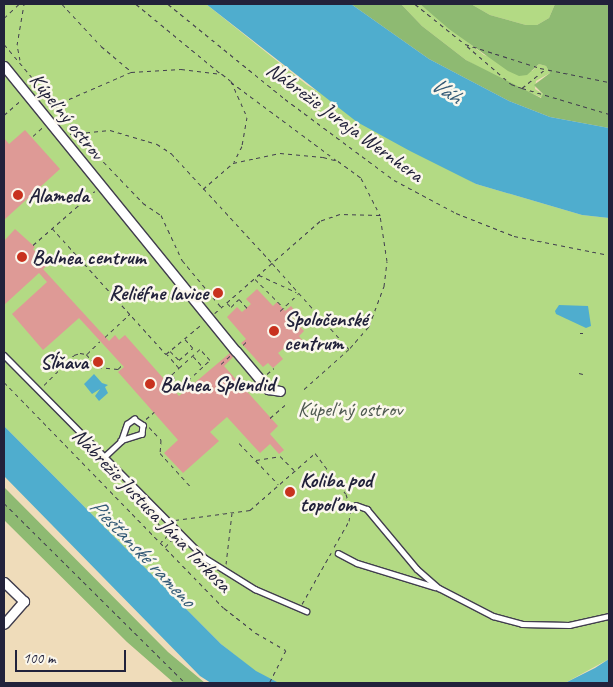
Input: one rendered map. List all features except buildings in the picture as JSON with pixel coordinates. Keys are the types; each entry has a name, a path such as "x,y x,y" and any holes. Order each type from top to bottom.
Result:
{"street":[{"name":"Kúpeľný ostrov","path":"4,66 261,380 268,388 280,391"},
{"path":"4,582 24,601 4,624"}],"lane":[{"path":"4,355 178,533 226,574 306,611"},
{"path":"103,458 121,441 128,422 134,419 143,422 144,428 140,436 121,441"},
{"path":"356,504 367,509 417,569 439,588"},
{"path":"338,553 364,565 439,588 493,616 522,624 569,624 609,616"}],"path":[{"path":"4,18 19,4"},
{"path":"16,81 20,63 17,45 24,4"},
{"path":"62,4 101,46 131,72"},
{"path":"136,4 231,81 361,178 380,215 387,261 384,286 368,326 349,349 302,391"},
{"name":"Nábrežie Juraja Wernhera","path":"168,4 285,99 394,180 456,213 514,236 609,255"},
{"path":"415,4 511,84 609,114"},
{"path":"4,44 76,131 143,203 161,215 182,260 222,307"},
{"path":"465,44 546,69 609,82"},
{"path":"36,105 53,103 131,72 181,69 222,74"},
{"path":"522,88 546,69"},
{"path":"203,189 233,163 242,146 247,117 231,81"},
{"path":"4,115 28,95"},
{"path":"33,136 49,122"},
{"path":"62,137 76,131 110,130 157,144 171,154 349,349"},
{"path":"233,163 280,154 338,161"},
{"path":"33,245 101,186"},
{"path":"166,354 329,216 380,215"},
{"path":"52,228 179,368"},
{"path":"258,275 299,293"},
{"path":"255,278 284,308"},
{"path":"280,311 299,293"},
{"path":"227,303 230,307 239,299 247,308"},
{"path":"105,336 130,314"},
{"path":"170,351 179,360 193,348 184,339"},
{"path":"38,390 74,355 86,354 100,341"},
{"path":"166,380 200,349 210,360 182,386 172,375"},
{"path":"86,354 98,367 118,370 122,365"},
{"path":"192,356 202,367"},
{"path":"261,380 274,368"},
{"path":"579,373 583,374"},
{"name":"Nábrežie Justusa Jána Torkosa","path":"4,382 232,614 286,650 269,683"},
{"path":"270,418 285,405"},
{"path":"154,412 143,422 161,440 160,453 190,486"},
{"path":"239,443 278,485"},
{"path":"173,520 250,510 314,453 346,494 351,508 349,521 302,605 293,602"},
{"path":"255,460 280,456 294,470"},
{"path":"144,499 142,505 168,535 161,542"},
{"path":"4,503 185,683"},
{"path":"220,562 226,567 232,512"},
{"path":"170,525 173,520"},
{"path":"173,520 180,526"},
{"path":"165,547 178,533"}],"green space":[{"name":"Kúpeľný ostrov","path":"4,4 206,4 307,85 476,184 582,215 609,218 609,659 565,683 279,683 256,672 221,644 4,426"},
{"path":"351,4 401,4 422,26 466,60 541,98 543,94 534,85 550,73 546,66 539,64 527,75 519,76 508,71 449,29 420,4 471,4 490,15 526,25 537,25 549,18 555,4 609,4 609,128 550,117 509,101 429,59"},
{"path":"401,4 420,4 484,55 532,71 539,64 546,66 550,73 536,81 535,89 543,94 543,98 508,84 466,60 422,26"},
{"path":"471,4 555,4 549,18 537,25 526,25 490,15"},
{"path":"4,487 168,652 205,683 174,683 127,642 4,520"}],"water":[{"name":"Váh","path":"206,4 351,4 429,59 509,101 550,117 609,128 609,218 582,215 476,184 410,151 357,122"},
{"path":"559,305 588,306 591,326 586,328 556,314 555,311"},
{"path":"94,374 102,383 108,385 105,387 108,393 99,401 95,396 100,389 92,394 84,384"},
{"path":"4,426 221,644 256,671 279,683 211,683 200,676 4,476"},
{"path":"609,659 609,683 565,683 595,668"}],"place":[{"name":"Alameda","path":"18,195"},
{"name":"Balnea centrum","path":"22,257"},
{"name":"Reliéfne lavice","path":"218,293"},
{"name":"Spoločenské centrum","path":"274,331"},
{"name":"Sĺňava","path":"98,362"},
{"name":"Balnea Splendid","path":"150,384"},
{"name":"Koliba pod topoľom","path":"290,492"}],"water label":[{"name":"Piešťanské rameno","path":"142,553"}]}
